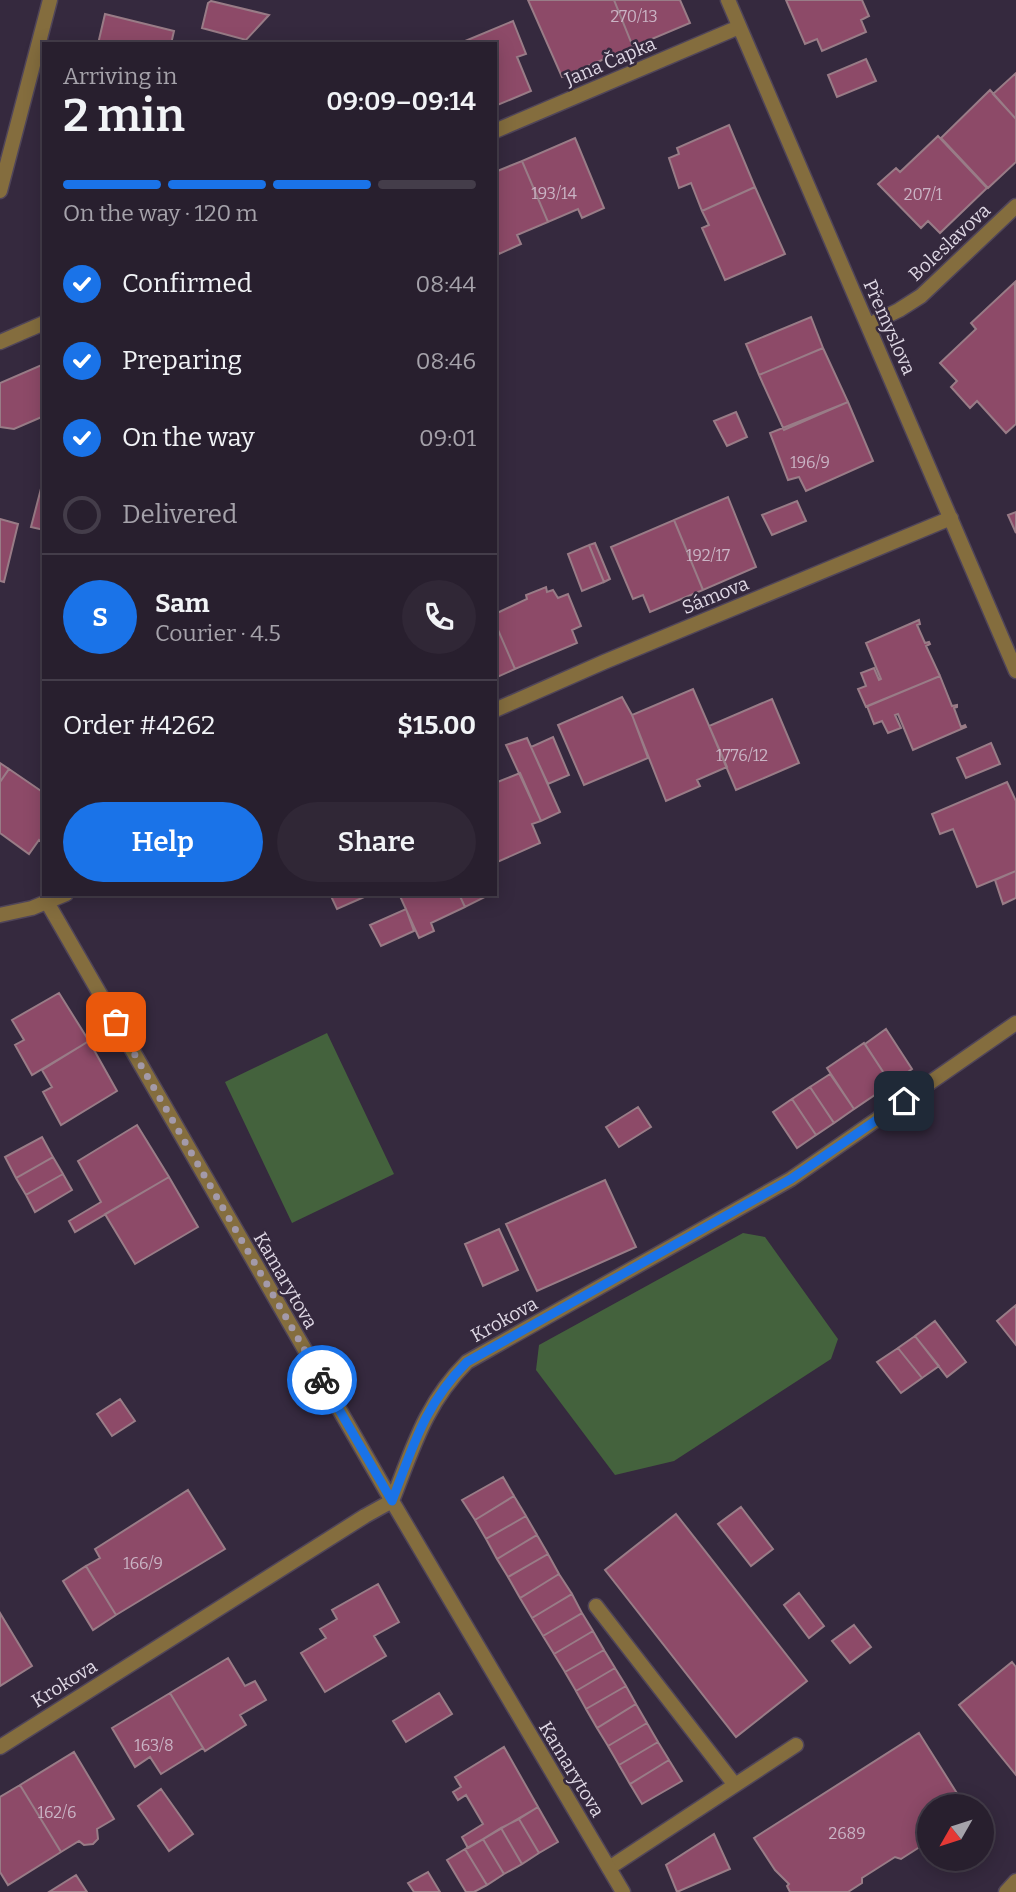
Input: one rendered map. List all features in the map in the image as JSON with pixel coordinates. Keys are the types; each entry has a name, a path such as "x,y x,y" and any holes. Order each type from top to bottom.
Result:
{"street":[{"path":"0,191 50,0"},
{"name":"Přemyslova","path":"728,0 1016,671"},
{"name":"Jana Čapka","path":"497,130 739,27"},
{"name":"Boleslavova","path":"869,325 920,296 1016,206"},
{"path":"0,342 42,324"},
{"name":"Sámova","path":"497,709 951,518"},
{"path":"0,915 61,896"},
{"name":"Kamarytova","path":"47,902 392,1501 623,1892"},
{"name":"Krokova","path":"0,1747 392,1501 426,1415 451,1378 467,1362 791,1179 1016,1023"},
{"path":"596,1606 735,1785"},
{"path":"609,1868 796,1745"},
{"path":"1006,1892 1016,1881"}],"green space":[{"path":"327,1033 394,1174 292,1223 225,1082"},
{"path":"743,1233 765,1237 838,1339 831,1359 674,1461 615,1475 536,1370 539,1345"}],"building":[{"path":"528,0 614,0 633,47 562,77"},
{"path":"614,0 680,0 690,23 633,47"},
{"path":"786,0 862,0 869,16 861,20 866,32 822,51 817,39 805,44"},
{"path":"211,1 269,15 246,40 202,28 208,3"},
{"path":"105,14 174,31 171,42 98,42"},
{"path":"513,21 526,54 517,57 531,91 497,105 497,42 463,42"},
{"path":"866,59 876,81 837,97 828,75"},
{"path":"1016,73 1016,119 993,94"},
{"path":"990,90 1016,119 1016,162 988,188 941,138"},
{"path":"729,125 755,187 702,211 691,183 679,188 669,158 679,154 677,148"},
{"path":"938,136 987,188 940,233 928,221 921,228 878,184 896,168 900,172"},
{"path":"575,138 604,208 582,218 578,209 548,222 522,161"},
{"path":"522,161 548,222 517,235 521,244 499,254 497,250 497,171"},
{"path":"755,187 785,254 725,280 702,228 709,225 702,211"},
{"path":"1015,282 1016,424 1006,433 977,401 970,408 951,387 957,381 940,363 976,329 971,323"},
{"path":"811,317 823,348 759,375 746,344"},
{"path":"823,348 848,402 784,430 759,375"},
{"path":"42,365 42,417 14,429 0,427 0,383"},
{"path":"848,402 873,461 806,491 799,477 788,480 770,433"},
{"path":"736,412 747,437 727,446 714,421"},
{"path":"42,485 42,530 31,527"},
{"path":"728,497 756,567 703,590 674,520"},
{"path":"797,501 806,521 772,535 762,515"},
{"path":"1016,512 1016,533 1008,515"},
{"path":"0,519 18,524 4,582 0,581"},
{"path":"674,520 703,590 650,612 643,595 633,599 611,547"},
{"path":"595,543 610,579 604,582 589,545"},
{"path":"589,545 604,582 582,591 568,554"},
{"path":"546,587 547,592 553,590 558,598 568,594 581,626 572,630 577,643 515,669 497,628 497,613 527,599 526,595"},
{"path":"919,620 920,624 917,625 925,643 930,644 926,646 940,676 866,707 858,689 866,686 861,673 874,668 879,680 881,679 866,643"},
{"path":"497,628 515,669 497,677"},
{"path":"940,676 952,706 957,705 954,708 961,727 966,727 913,750 898,714 895,715 901,728 888,733 882,721 874,724 867,706"},
{"path":"693,689 727,767 697,780 700,786 666,801 632,715"},
{"path":"622,697 632,715 648,758 584,785 558,725"},
{"path":"772,699 799,763 736,790 709,726"},
{"path":"553,737 569,775 548,784 531,747"},
{"path":"527,738 560,812 541,821 506,745"},
{"path":"991,743 1000,764 966,778 957,758"},
{"path":"0,763 9,769 0,782"},
{"path":"9,769 42,792 42,842 39,840 29,854 0,833 0,782"},
{"path":"520,773 541,821 532,824 540,843 497,862 497,782"},
{"path":"1007,782 1016,801 1016,871 977,887 953,829 940,834 932,814"},
{"path":"1016,871 1016,898 1003,904 995,880"},
{"path":"331,896 366,896 337,909"},
{"path":"400,896 460,896 465,907 431,923 434,931 419,938"},
{"path":"460,896 487,896 465,907"},
{"path":"406,909 414,931 381,946 370,925"},
{"path":"59,993 89,1041 32,1075 15,1045 24,1040 12,1020"},
{"path":"886,1029 912,1069 891,1084 865,1044"},
{"path":"89,1041 117,1091 61,1125 43,1092 52,1087 42,1070"},
{"path":"864,1043 891,1084 854,1109 827,1068"},
{"path":"830,1074 854,1109 834,1123 810,1087"},
{"path":"810,1087 834,1123 816,1135 792,1099"},
{"path":"792,1099 816,1135 797,1148 773,1112"},
{"path":"638,1107 651,1127 619,1147 606,1127"},
{"path":"137,1125 169,1177 75,1232 69,1221 101,1202 78,1161"},
{"path":"42,1137 53,1157 16,1178 5,1157"},
{"path":"53,1157 63,1174 26,1195 16,1178"},
{"path":"63,1174 72,1190 35,1212 26,1195"},
{"path":"169,1177 198,1227 135,1264 105,1214"},
{"path":"605,1180 636,1247 537,1291 506,1224"},
{"path":"499,1229 518,1270 483,1286 465,1244"},
{"path":"1016,1305 1016,1345 997,1321"},
{"path":"935,1321 966,1362 947,1377 915,1336"},
{"path":"915,1336 939,1366 922,1378 898,1348"},
{"path":"898,1348 922,1378 901,1393 877,1362"},
{"path":"120,1399 135,1421 112,1436 97,1414"},
{"path":"503,1477 514,1496 475,1520 462,1500"},
{"path":"188,1490 225,1549 116,1615 86,1566 100,1558 95,1549"},
{"path":"514,1496 526,1516 486,1539 475,1520"},
{"path":"741,1507 773,1549 751,1566 718,1524"},
{"path":"676,1514 807,1681 736,1737 605,1570"},
{"path":"526,1516 537,1535 497,1559 486,1539"},
{"path":"537,1535 548,1554 508,1577 497,1559"},
{"path":"548,1554 559,1574 520,1598 508,1577"},
{"path":"86,1566 116,1615 93,1630 63,1581"},
{"path":"559,1574 572,1594 532,1618 520,1598"},
{"path":"378,1584 399,1622 374,1636 386,1656 325,1692 301,1653 326,1638 320,1629 337,1619 332,1610"},
{"path":"799,1593 824,1626 809,1638 784,1605"},
{"path":"572,1594 582,1613 543,1636 532,1618"},
{"path":"0,1613 32,1666 0,1686"},
{"path":"582,1613 593,1631 554,1654 543,1636"},
{"path":"854,1625 871,1647 850,1663 832,1641"},
{"path":"593,1631 604,1650 565,1672 554,1654"},
{"path":"604,1650 615,1668 576,1691 565,1672"},
{"path":"228,1658 245,1686 255,1681 266,1700 240,1715 246,1725 205,1751 170,1693"},
{"path":"1012,1662 1016,1667 1016,1775 959,1705"},
{"path":"615,1668 626,1686 586,1709 576,1691"},
{"path":"626,1686 636,1704 597,1728 586,1709"},
{"path":"170,1693 203,1748 161,1774 150,1757 135,1767 112,1728"},
{"path":"439,1693 452,1714 406,1742 393,1721"},
{"path":"636,1704 647,1723 608,1746 597,1728"},
{"path":"647,1723 658,1742 619,1765 608,1746"},
{"path":"919,1733 957,1794 917,1794 917,1849 901,1859 895,1857 862,1878 862,1883 848,1892 790,1892 787,1886 789,1884 775,1870 754,1838"},
{"path":"658,1742 669,1760 630,1784 619,1765"},
{"path":"504,1747 538,1807 468,1848 462,1837 483,1824 466,1795 458,1800 453,1792 461,1787 455,1777"},
{"path":"74,1752 114,1819 97,1829 98,1839 93,1844 84,1845 79,1841 61,1852 20,1785"},
{"path":"669,1760 682,1781 642,1804 630,1784"},
{"path":"20,1785 61,1852 8,1885 0,1872 0,1797"},
{"path":"161,1789 193,1834 169,1851 138,1806"},
{"path":"538,1807 558,1842 539,1853 519,1819"},
{"path":"519,1819 539,1853 522,1864 501,1828"},
{"path":"501,1828 522,1864 504,1874 483,1839"},
{"path":"714,1834 730,1869 677,1892 666,1865"},
{"path":"483,1839 504,1874 487,1885 465,1849"},
{"path":"465,1849 487,1885 474,1892 466,1892 447,1860"},
{"path":"428,1872 440,1892 414,1892 408,1883"},
{"path":"76,1875 87,1892 49,1892"}],"way so far":[{"path":"116,1022 322,1380"}],"route":[{"path":"322,1380 392,1501 426,1415 451,1378 467,1362 791,1179 904,1101"}]}
